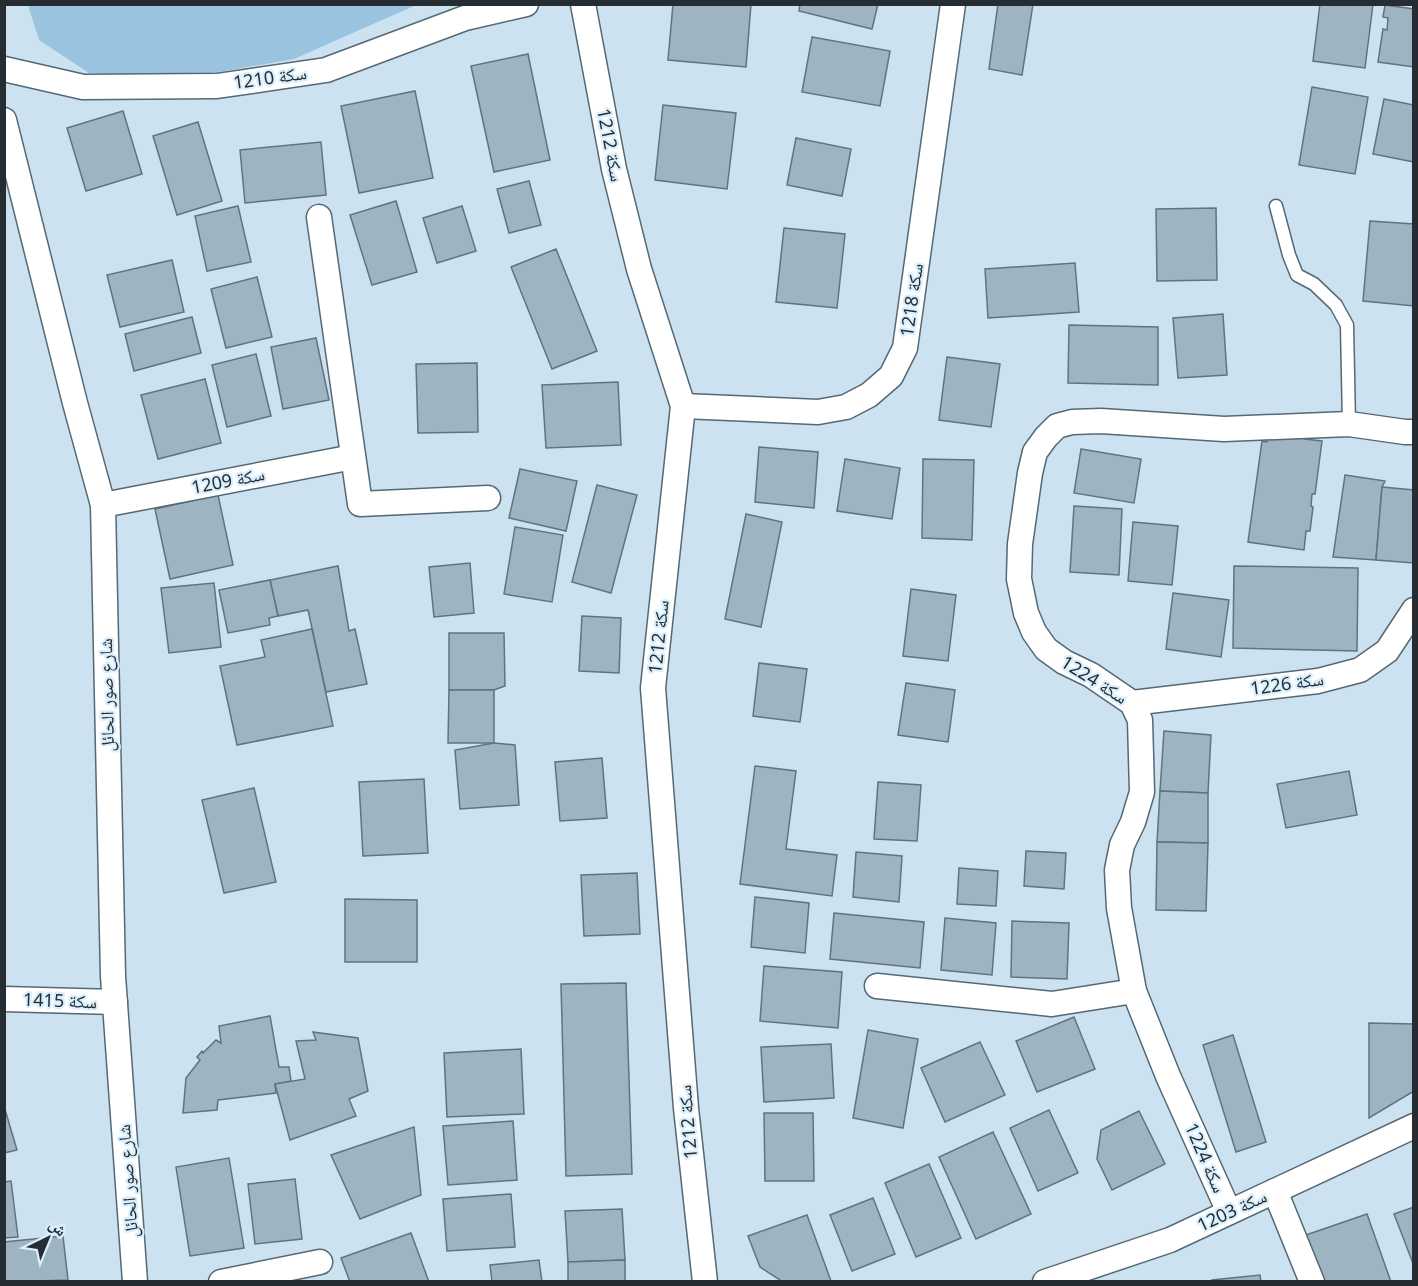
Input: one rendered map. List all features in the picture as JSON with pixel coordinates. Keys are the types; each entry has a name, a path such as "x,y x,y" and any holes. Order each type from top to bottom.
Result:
{"street":[{"name":"سكة 1210","path":"4,69 83,87 217,86 326,70 465,18 526,4"},
{"name":"سكة 1212","path":"583,4 614,168 636,258 683,406 653,688 686,1108 705,1281"},
{"name":"سكة 1218","path":"683,406 818,412 846,407 869,395 891,376 905,348 953,4"},
{"name":"شارع صور الحائل","path":"4,120 103,505 115,1002 135,1281"},
{"path":"319,217 360,504 488,498"},
{"name":"سكة 1224","path":"1229,1212 1168,1076 1134,991 1119,908 1117,870 1122,845 1133,822 1142,792 1140,720 1132,703 1116,690 1064,662 1046,649 1034,632 1026,613 1019,579 1020,544 1030,473 1035,452 1046,437 1058,426 1072,422 1101,421 1224,429 1349,424 1413,432"},
{"name":"سكة 1209","path":"103,505 353,457"},
{"name":"سكة 1226","path":"1132,703 1318,681 1360,670 1388,651 1413,609"},
{"path":"877,986 1052,1004 1134,991"},
{"name":"سكة 1415","path":"4,999 115,1002"},
{"name":"سكة 1203","path":"1045,1281 1170,1240 1413,1126"},
{"path":"1275,1191 1312,1281"},
{"path":"221,1281 320,1262"}],"lane":[{"path":"1276,206 1289,255 1297,275 1314,284 1336,305 1347,326 1349,424"}],"shaded area":[{"path":"28,5 416,5 294,59 190,77 89,73 39,40"}],"building":[{"path":"673,4 751,4 746,67 668,60"},
{"path":"800,4 878,4 872,29 799,11"},
{"path":"998,4 1033,4 1022,75 989,69"},
{"path":"1320,4 1373,4 1365,68 1313,61"},
{"path":"1385,5 1414,9 1414,67 1378,62 1383,29 1387,30 1388,18 1383,17"},
{"path":"812,37 890,51 880,106 802,92"},
{"path":"528,54 550,160 494,172 471,66"},
{"path":"1312,87 1368,97 1355,174 1299,165"},
{"path":"415,91 433,178 359,193 341,106"},
{"path":"1384,99 1414,105 1414,162 1373,154"},
{"path":"663,105 736,113 727,189 655,180"},
{"path":"123,111 142,174 86,191 67,128"},
{"path":"198,122 222,201 177,215 153,136"},
{"path":"796,138 851,149 842,196 787,185"},
{"path":"321,142 326,195 245,203 240,150"},
{"path":"529,181 541,225 509,233 497,189"},
{"path":"396,201 417,272 372,285 350,215"},
{"path":"238,206 251,262 207,271 195,216"},
{"path":"462,206 476,251 437,263 423,218"},
{"path":"1216,208 1217,280 1157,281 1156,209"},
{"path":"1370,221 1414,224 1414,306 1363,301"},
{"path":"784,228 845,234 837,308 776,302"},
{"path":"556,249 597,351 552,369 511,267"},
{"path":"172,260 184,312 120,327 107,275"},
{"path":"1075,263 1079,312 988,318 985,269"},
{"path":"257,277 272,337 226,348 211,289"},
{"path":"1223,314 1227,375 1178,378 1173,318"},
{"path":"192,317 201,353 134,371 125,334"},
{"path":"1069,325 1158,327 1158,385 1068,383"},
{"path":"316,338 329,400 283,409 271,347"},
{"path":"256,354 271,416 227,427 212,365"},
{"path":"947,357 1000,364 991,427 939,420"},
{"path":"477,363 478,432 418,433 416,364"},
{"path":"205,379 221,443 158,459 141,395"},
{"path":"618,382 621,445 546,448 542,385"},
{"path":"1305,434 1305,439 1322,441 1315,494 1312,494 1310,531 1306,531 1304,550 1248,542 1262,441 1267,442 1268,435"},
{"path":"759,447 818,452 814,508 755,502"},
{"path":"1081,449 1141,459 1134,503 1074,493"},
{"path":"845,459 900,468 892,519 837,511"},
{"path":"923,459 974,460 972,540 922,538"},
{"path":"520,469 577,481 566,531 509,518"},
{"path":"1345,475 1385,481 1382,487 1376,560 1333,557"},
{"path":"597,485 637,495 611,593 572,582"},
{"path":"1382,487 1414,490 1414,563 1376,560"},
{"path":"218,495 233,565 170,579 155,509"},
{"path":"1074,506 1122,509 1119,575 1070,572"},
{"path":"746,514 782,522 761,627 725,619"},
{"path":"1133,522 1178,526 1172,585 1128,581"},
{"path":"515,527 563,535 552,602 504,594"},
{"path":"470,563 474,613 434,617 429,567"},
{"path":"338,566 349,631 355,629 367,684 326,692 308,610 278,616 270,580"},
{"path":"1234,566 1358,568 1357,651 1233,648"},
{"path":"270,580 278,616 269,618 270,625 228,633 219,590"},
{"path":"214,583 221,647 169,653 161,588"},
{"path":"911,589 956,595 948,661 903,656"},
{"path":"1173,593 1229,600 1221,657 1166,649"},
{"path":"582,616 621,618 619,673 579,671"},
{"path":"312,629 333,726 237,745 220,666 265,657 261,640"},
{"path":"449,633 504,633 505,686 494,690 449,690"},
{"path":"759,663 807,669 800,722 753,716"},
{"path":"906,683 955,690 948,742 898,735"},
{"path":"449,690 494,690 494,743 448,743"},
{"path":"1164,731 1211,735 1208,793 1160,791"},
{"path":"494,743 515,745 519,805 460,809 455,750"},
{"path":"602,758 607,818 560,821 555,762"},
{"path":"755,766 796,771 786,849 837,855 832,896 740,884"},
{"path":"1349,771 1357,815 1286,828 1277,784"},
{"path":"424,779 428,853 363,856 359,782"},
{"path":"878,782 921,785 917,841 874,839"},
{"path":"254,788 276,882 224,893 202,800"},
{"path":"1160,791 1208,793 1208,843 1157,842"},
{"path":"1157,842 1208,843 1206,911 1156,910"},
{"path":"1026,851 1066,853 1064,889 1024,886"},
{"path":"856,852 902,856 899,902 853,897"},
{"path":"959,868 998,871 996,906 957,904"},
{"path":"637,873 640,934 584,936 581,875"},
{"path":"755,897 809,903 805,953 751,947"},
{"path":"345,899 417,900 417,962 345,962"},
{"path":"834,913 924,922 920,968 830,959"},
{"path":"945,918 996,923 992,975 941,970"},
{"path":"1012,921 1069,923 1067,979 1011,977"},
{"path":"764,966 842,972 838,1028 760,1021"},
{"path":"626,983 632,1174 566,1176 561,984"},
{"path":"270,1016 279,1067 289,1067 291,1081 275,1084 276,1093 218,1100 217,1110 183,1113 186,1078 200,1060 197,1057 202,1051 203,1053 216,1040 221,1043 219,1026"},
{"path":"1074,1017 1095,1069 1037,1092 1016,1041"},
{"path":"1369,1023 1414,1024 1414,1091 1369,1118"},
{"path":"868,1030 918,1039 903,1128 853,1118"},
{"path":"313,1032 358,1038 368,1091 349,1099 356,1116 290,1140 275,1084 305,1079 296,1041 316,1040"},
{"path":"1233,1035 1266,1142 1236,1152 1203,1045"},
{"path":"980,1042 1005,1095 945,1122 921,1068"},
{"path":"831,1044 834,1098 764,1102 761,1047"},
{"path":"521,1049 524,1114 447,1117 444,1053"},
{"path":"4,1106 17,1150 4,1153"},
{"path":"1049,1110 1078,1173 1038,1191 1010,1128"},
{"path":"1139,1111 1165,1164 1112,1190 1097,1159 1101,1130"},
{"path":"764,1113 813,1113 814,1181 765,1181"},
{"path":"513,1121 517,1180 448,1185 443,1126"},
{"path":"414,1127 421,1195 360,1219 331,1155"},
{"path":"993,1132 1031,1214 976,1239 939,1157"},
{"path":"229,1158 244,1248 190,1256 176,1167"},
{"path":"929,1164 961,1238 916,1257 885,1183"},
{"path":"295,1179 302,1239 255,1244 248,1184"},
{"path":"11,1181 18,1237 4,1238 4,1182"},
{"path":"511,1194 515,1247 447,1251 443,1199"},
{"path":"873,1198 895,1254 852,1271 830,1215"},
{"path":"1414,1207 1414,1266 1394,1214"},
{"path":"622,1209 625,1260 568,1262 565,1211"},
{"path":"1367,1214 1391,1282 1323,1282 1306,1235"},
{"path":"807,1215 831,1281 783,1282 760,1267 748,1236"},
{"path":"411,1233 429,1282 350,1282 341,1258"},
{"path":"63,1236 68,1280 4,1282 4,1242"},
{"path":"539,1260 542,1282 492,1282 490,1265"},
{"path":"625,1260 625,1282 568,1282 568,1262"},
{"path":"1260,1275 1261,1282 1212,1282 1212,1280"}]}
